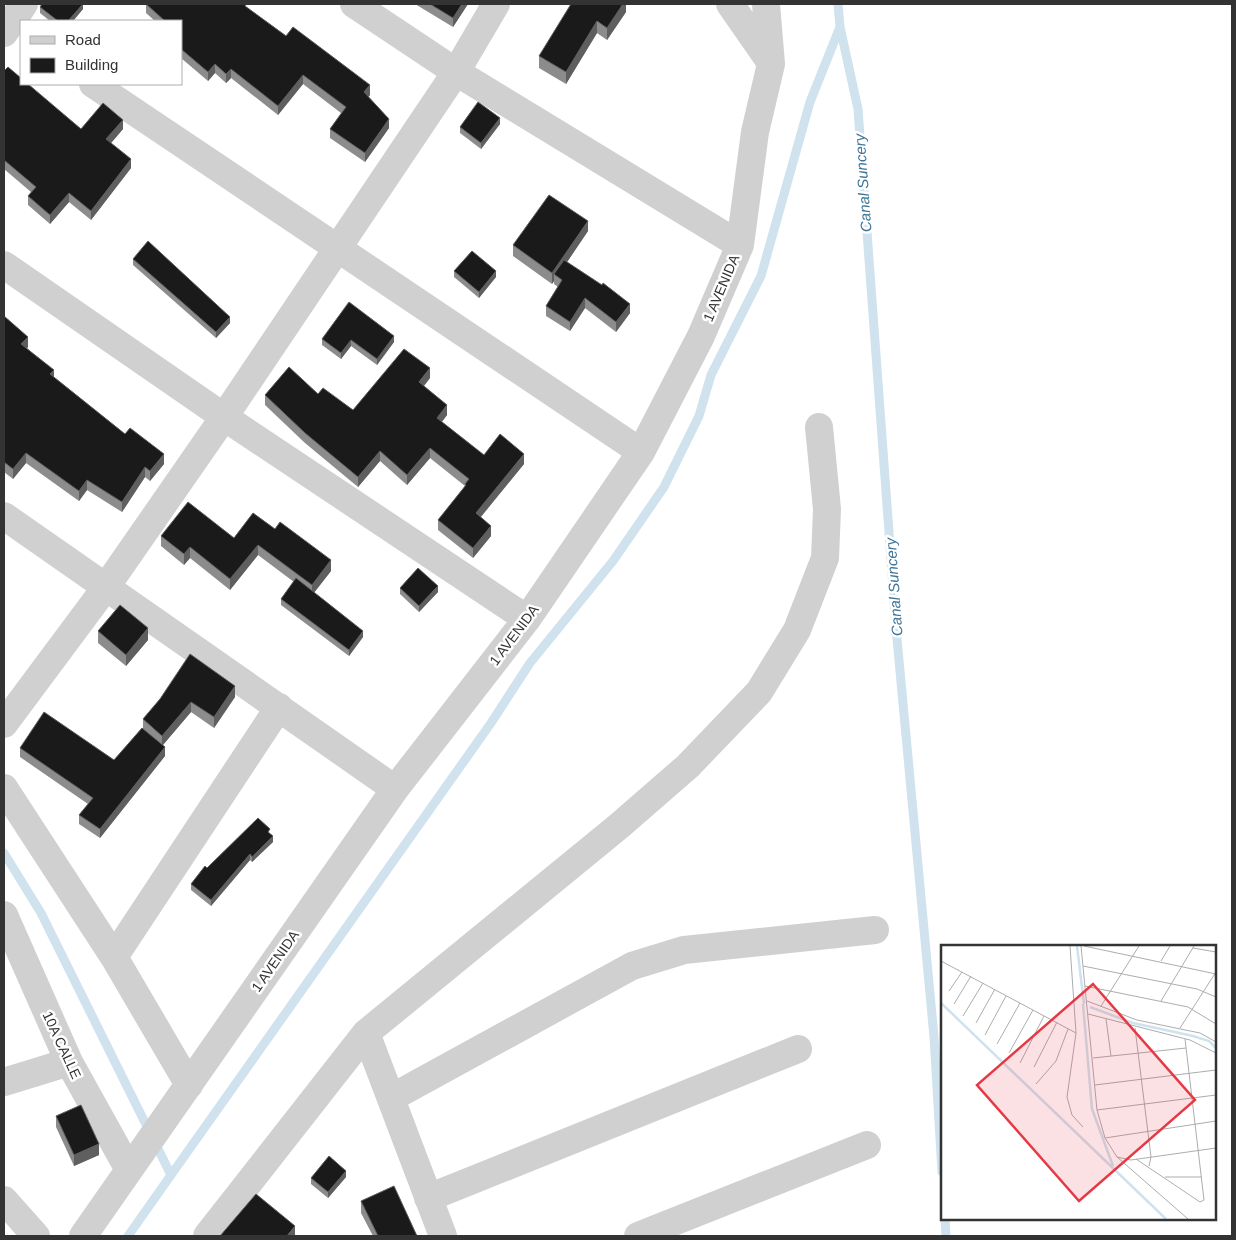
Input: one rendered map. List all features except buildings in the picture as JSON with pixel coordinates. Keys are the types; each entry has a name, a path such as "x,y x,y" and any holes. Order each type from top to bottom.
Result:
{"street":[{"path":"9,30 24,4"},
{"path":"354,4 456,72 740,244"},
{"path":"4,724 106,587 224,416 456,72 496,4"},
{"path":"730,4 771,64"},
{"name":"1 AVENIDA","path":"84,1236 395,789 527,619 641,452 701,336 740,244 755,132 771,64 766,4"},
{"path":"93,85 641,452"},
{"path":"4,265 224,416 527,619"},
{"path":"207,1236 366,1033 618,826 688,766 759,692 798,630 825,558 827,509 819,427"},
{"path":"4,516 395,789"},
{"path":"114,957 279,707"},
{"path":"4,788 114,957 189,1084"},
{"name":"10A CALLE","path":"4,915 68,1062 136,1161"},
{"path":"391,1098 632,966 684,950 876,930"},
{"path":"366,1033 443,1236"},
{"path":"428,1198 798,1049"},
{"path":"4,1082 68,1062"},
{"path":"638,1236 868,1145"},
{"path":"4,1200 36,1236"}],"waterway":[{"name":"Canal Suncery","path":"838,4 840,27 858,109 896,628 934,1037 941,1155"},
{"path":"171,1175 491,723 530,663 613,561 664,487 699,416 711,375 761,276 810,102 840,27"},
{"path":"4,853 41,913 171,1175 128,1236"},
{"name":"Canal Suncery","path":"945,1220 946,1236"}]}
